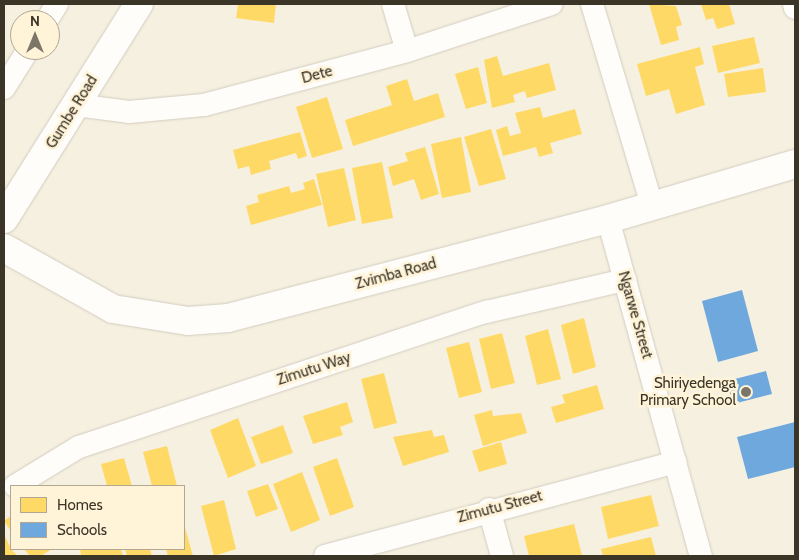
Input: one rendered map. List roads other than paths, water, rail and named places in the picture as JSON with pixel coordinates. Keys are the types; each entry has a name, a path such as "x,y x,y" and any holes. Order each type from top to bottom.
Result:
{"street":[{"name":"Gumbe Road","path":"4,219 139,4"},
{"path":"392,4 407,50"},
{"name":"Dete","path":"76,105 129,112 204,105 407,50 552,4"},
{"path":"592,4 652,205"},
{"path":"794,4 795,8"},
{"path":"4,88 22,60"},
{"name":"Zvimba Road","path":"4,248 113,309 188,321 228,318 608,219 795,164"},
{"name":"Ngarwe Street","path":"608,219 701,556"},
{"name":"Zimutu Way","path":"17,485 79,447 486,312 625,280"},
{"name":"Zimutu Street","path":"325,556 489,509 676,462"},
{"path":"489,509 502,556"}],"place":[{"name":"Shiriyedenga Primary School","path":"746,392"}]}
